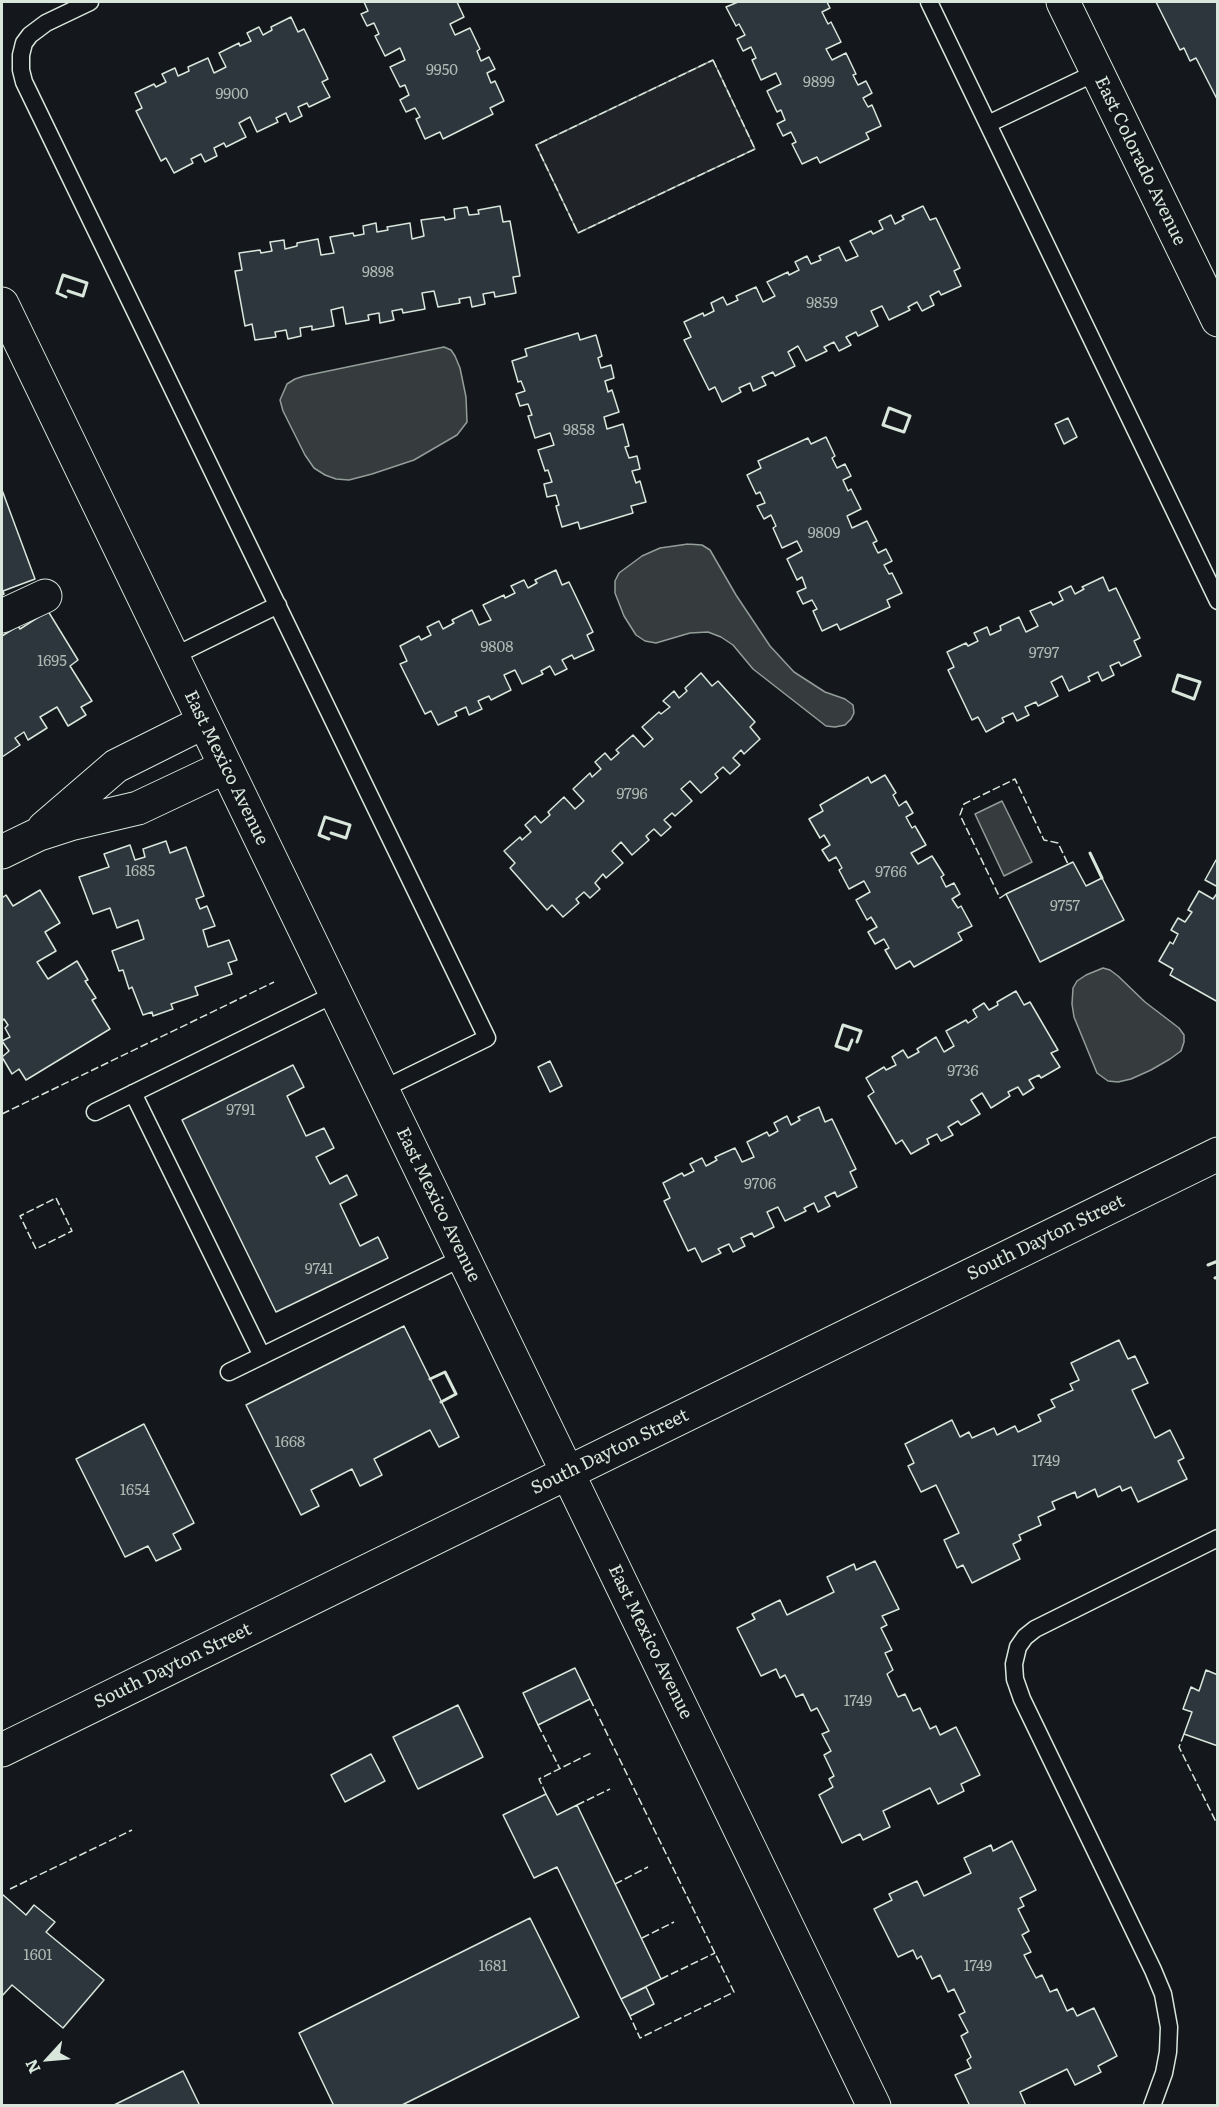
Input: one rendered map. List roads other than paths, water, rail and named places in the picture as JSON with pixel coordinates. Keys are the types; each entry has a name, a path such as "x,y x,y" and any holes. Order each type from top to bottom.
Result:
{"street":[{"name":"East Colorado Avenue","path":"1063,2 1218,320"},
{"name":"East Mexico Avenue","path":"2,304 874,2106"},
{"path":"2,616 45,596"},
{"path":"39,834 116,766 204,722"},
{"path":"2,852 39,834 81,821 131,811 225,767"},
{"name":"South Dayton Street","path":"2,1750 1218,1154"}],"lane":[{"path":"90,2 32,32 24,43 21,55 22,77 487,1038 381,1090"},
{"path":"929,2 1218,601"},
{"path":"988,124 1097,72"},
{"path":"172,657 278,605"},
{"path":"95,1112 335,994"},
{"path":"133,1093 262,1356"},
{"path":"229,1372 464,1257"},
{"path":"1152,2106 1164,2073 1168,2052 1169,2027 1163,1994 1022,1699 1015,1679 1014,1664 1018,1647 1035,1629 1218,1538"}]}
